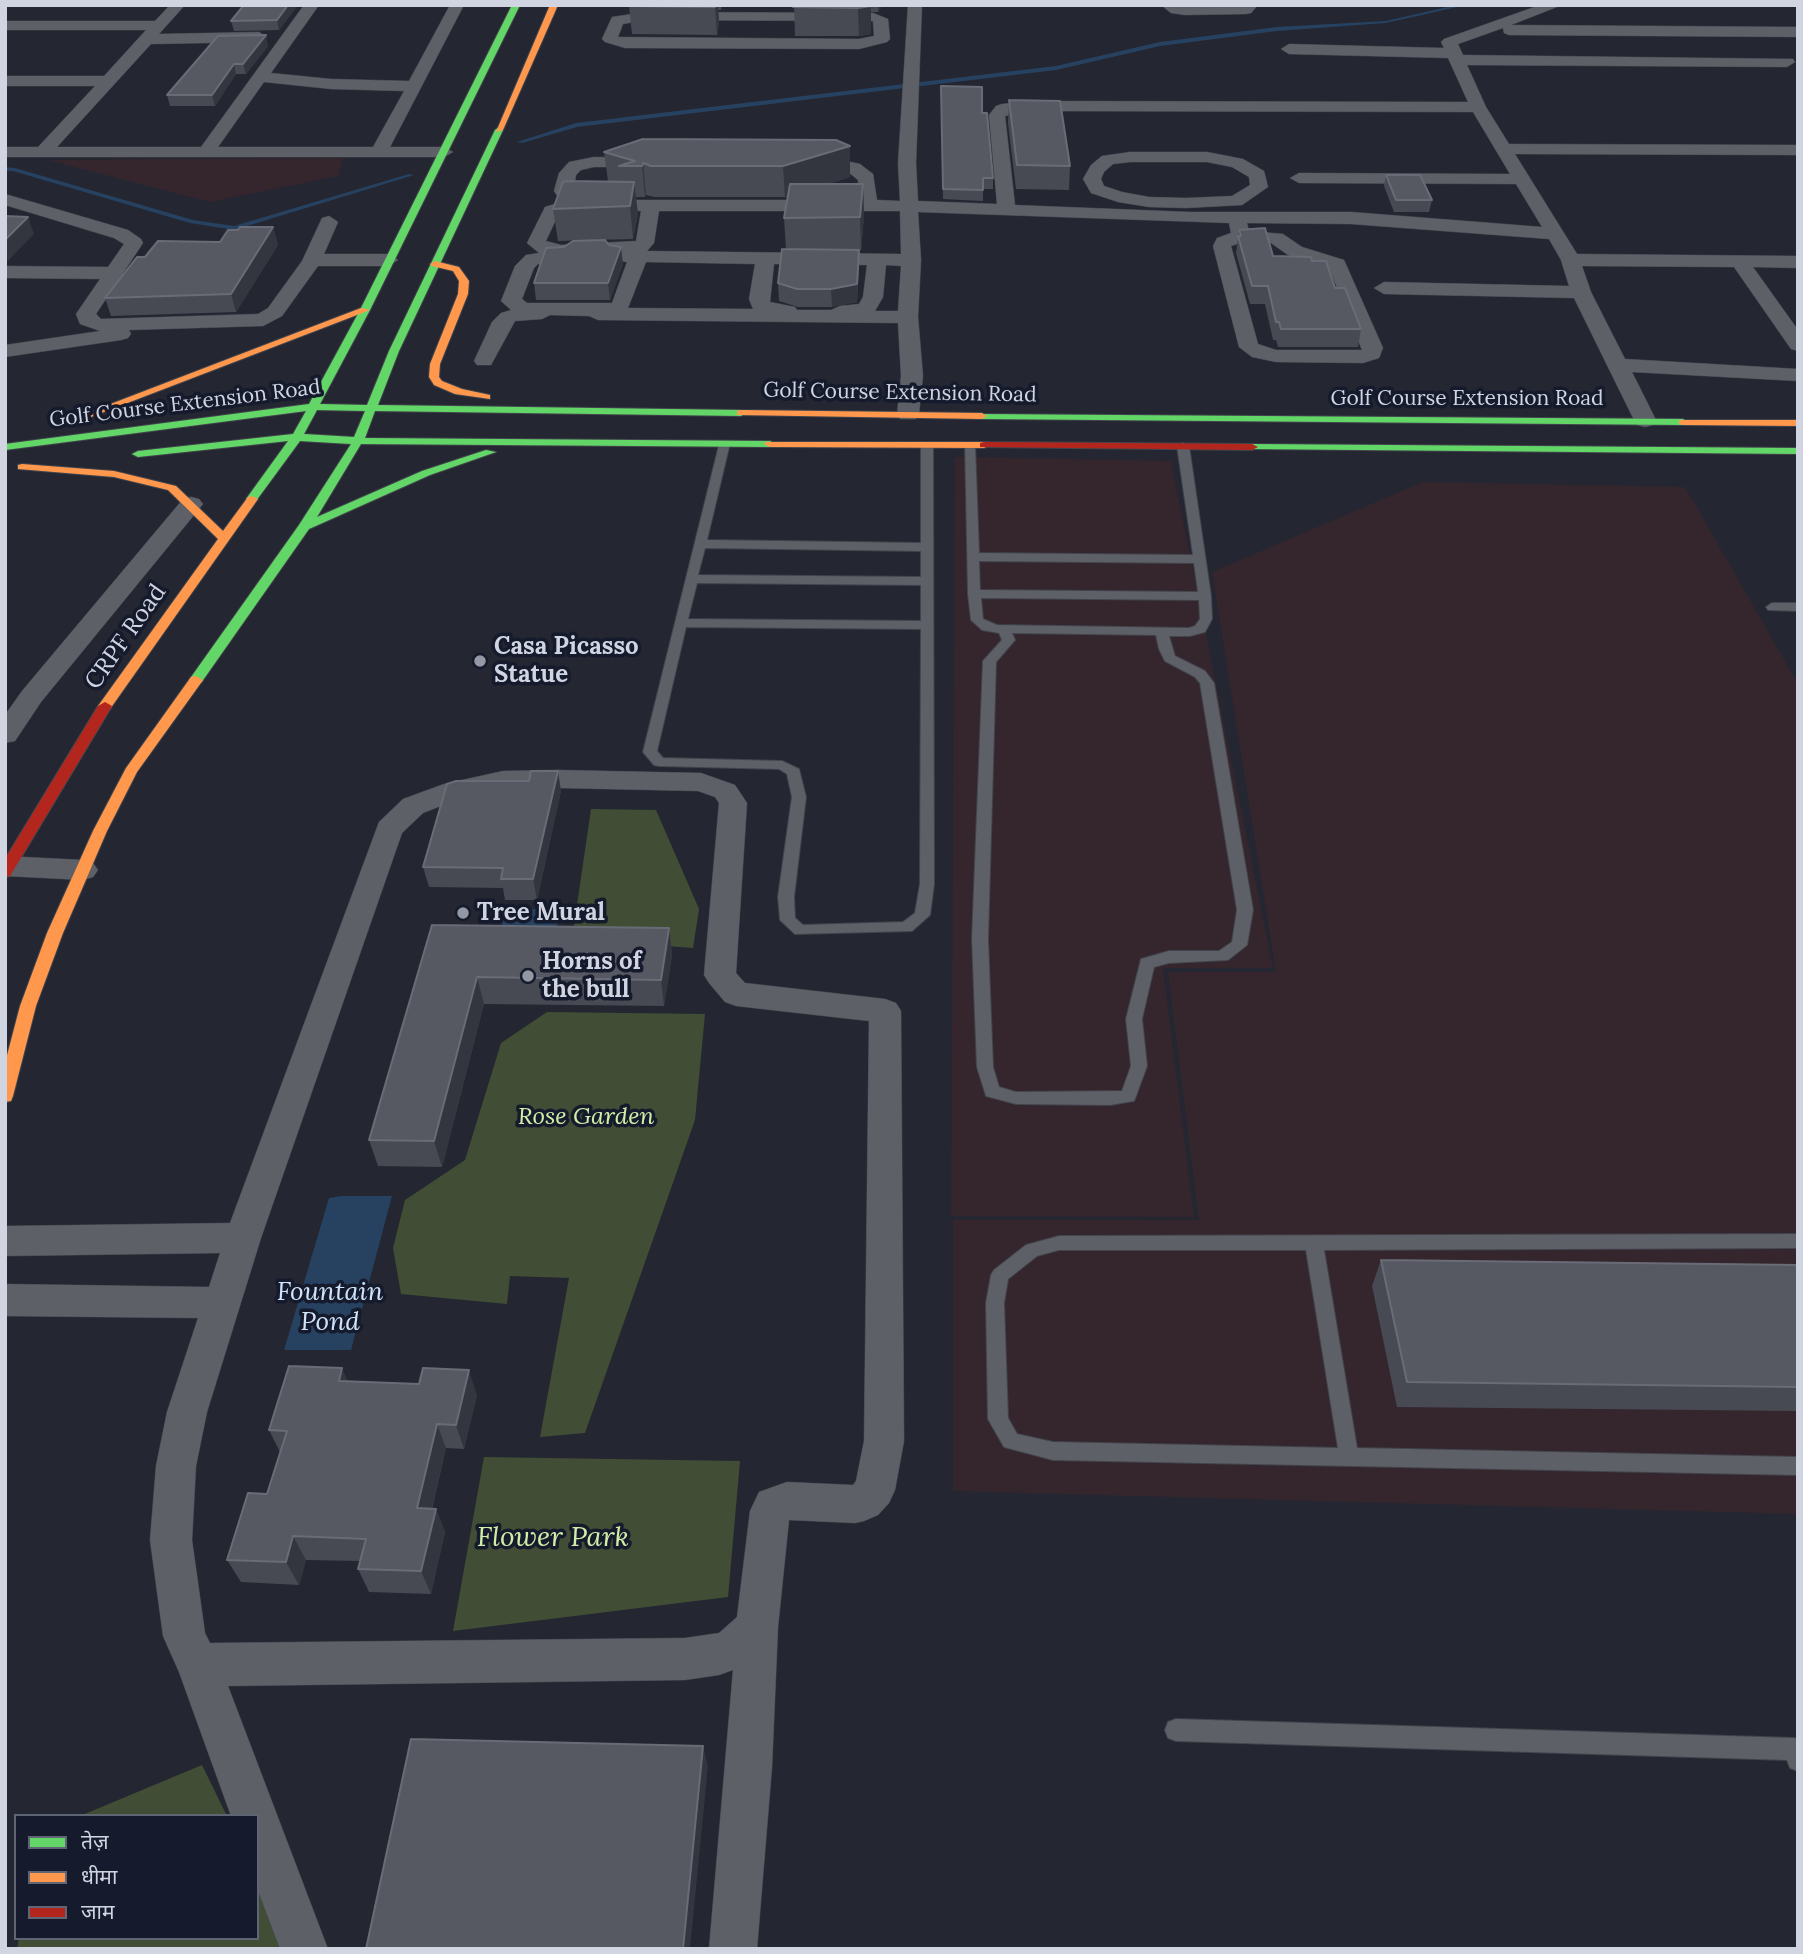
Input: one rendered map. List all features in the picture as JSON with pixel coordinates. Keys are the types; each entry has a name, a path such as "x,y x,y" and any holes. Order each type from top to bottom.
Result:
{"main road":[{"name":"CRPF Road","path":"6,867 111,695 297,437 365,310 387,260 444,152 516,5"},
{"path":"5,1096 28,1006 55,933 131,771 305,526 358,440 394,351 495,140 554,5"},
{"path":"435,264 456,269 464,282 463,295 435,364 434,377 438,383 459,392 524,403 535,409"},
{"path":"5,447 365,310"},
{"name":"Golf Course Extension Road","path":"5,447 311,407 1253,420 1644,420 1798,423"},
{"name":"Golf Course Extension Road","path":"5,470 297,437 540,442 1798,451"},
{"path":"305,526 426,473 487,452 540,442"},
{"path":"22,467 114,474 172,488 224,538"}],"street":[{"path":"43,152 178,5"},
{"path":"206,152 312,5"},
{"path":"379,152 457,5"},
{"path":"621,5 621,11 626,13 882,14 895,11"},
{"path":"908,414 912,376 908,317 911,260 908,204 910,85 915,5"},
{"path":"1168,5 1185,11 1246,10 1251,5"},
{"path":"1555,5 1450,42 1454,57 1478,107 1571,260 1581,292 1644,420"},
{"path":"724,12 625,18 617,20 610,39 625,43 719,44 874,43 882,39 881,19 788,12"},
{"path":"719,44 724,12"},
{"path":"777,44 788,12"},
{"path":"1585,14 1596,30"},
{"path":"1740,14 1793,67"},
{"path":"5,25 160,26"},
{"path":"882,29 913,29"},
{"path":"1481,30 1798,32"},
{"path":"148,39 288,38"},
{"path":"1289,49 1454,57 1793,67"},
{"path":"260,77 331,84 416,86"},
{"path":"5,81 108,81"},
{"path":"1007,211 997,115 1002,109 1034,106 1478,107"},
{"path":"1505,149 1798,150"},
{"path":"5,152 444,152"},
{"path":"662,162 575,166 568,173 563,191 565,198 908,204 1007,211 1188,210 1236,201 1259,187 1258,175 1237,163 1207,156 1130,157 1108,160 1097,169 1092,179 1097,189 1118,197 1188,210 1239,227 1276,237 1295,251 1337,264 1373,348 1372,354 1363,357 1276,356 1259,353 1250,347 1222,246 1239,227 1362,219 1555,234"},
{"path":"770,220 765,246 770,253 870,254 877,249 873,204 867,178 854,169 837,164 796,163"},
{"path":"1299,178 1523,179"},
{"path":"5,199 128,238 134,243 86,314 87,320 98,325 112,326 247,322 270,316 310,262 329,222"},
{"path":"651,206 645,243 639,248 561,251 546,249 536,243 551,211 557,207 651,206 770,220 873,204"},
{"path":"639,256 620,307 611,310 523,309 511,301 525,266 533,259 552,256 639,256 911,260"},
{"path":"765,258 759,299 761,306 777,311 852,312 866,309 873,297 877,260"},
{"path":"310,262 387,260"},
{"path":"1571,260 1798,261"},
{"path":"1739,261 1798,345"},
{"path":"5,272 115,273"},
{"path":"1384,289 1581,292"},
{"path":"484,361 502,322 521,313 908,317"},
{"path":"5,351 195,323"},
{"path":"1616,365 1798,376"},
{"path":"5,735 31,697 191,504"},
{"path":"253,1814 198,1665 184,1636 171,1540 176,1466 187,1412 243,1238 389,829 413,806 454,790 503,780 701,782 725,791 733,803 720,975 736,994 885,1011 884,1441 875,1490 864,1502 855,1504 787,1501 773,1505 770,1511 757,1627 749,1767 733,1949"},
{"path":"6,867 83,870"},
{"path":"5,1241 243,1238"},
{"path":"5,1300 222,1303"},
{"path":"198,1665 685,1659 719,1654 734,1648 757,1627"},
{"path":"259,1829 304,1949"}],"lane":[{"path":"724,443 650,752 659,762 782,765 794,772 799,797 786,897 788,920 800,930 907,928 922,915 926,884 927,444"},
{"path":"969,445 977,620 986,627 1003,629 1190,632 1200,629 1206,619 1184,446"},
{"path":"700,544 927,547"},
{"path":"973,557 1200,559"},
{"path":"692,579 926,581"},
{"path":"974,594 1205,596"},
{"path":"1772,607 1798,607"},
{"path":"681,622 926,625"},
{"path":"1003,629 1009,640 990,661 980,939 981,990 985,1067 992,1091 1016,1098 1110,1099 1128,1096 1139,1066 1133,1019 1147,963 1169,957 1222,956 1239,944 1245,910 1208,683 1200,674 1170,658 1165,649 1162,631"},
{"path":"1798,1241 1059,1243 1032,1250 1000,1275 996,1303 998,1419 1011,1441 1053,1451 1798,1466"},
{"path":"1314,1242 1349,1457"},
{"path":"1177,1730 1794,1749 1798,1760"}],"shaded area":[{"path":"343,158 338,176 210,202 48,160"},
{"path":"955,457 1171,461 1273,968 1163,968 1194,1217 951,1216"},
{"path":"1423,482 1685,487 1798,684 1798,1514 953,1491 953,1220 1199,1220 1168,972 1276,972 1212,572"}],"green space":[{"path":"591,809 656,810 699,909 693,948 572,939"},
{"name":"Rose Garden","path":"547,1012 705,1014 695,1120 585,1433 540,1437 569,1278 510,1276 507,1304 401,1294 393,1248 405,1200 465,1160 501,1043"},
{"name":"Flower Park","path":"484,1457 740,1461 728,1597 453,1631"},
{"path":"202,1765 226,1814 85,1814"},
{"path":"259,1879 294,1949 17,1949 19,1940 259,1940"}],"water":[{"path":"560,908 556,934 500,936 504,910"},
{"name":"Fountain Pond","path":"392,1196 351,1350 284,1350 329,1198"}],"building":[{"path":"244,5 288,5 277,20 231,21"},
{"path":"715,5 715,7 629,6"},
{"path":"871,5 871,6 793,7"},
{"path":"266,35 243,64 234,64 212,95 167,95 218,36"},
{"path":"941,86 982,87 982,113 987,113 993,178 983,178 983,190 943,189"},
{"path":"1009,100 1060,101 1070,166 1017,165"},
{"path":"643,139 836,140 850,146 783,166 651,166 643,163 642,166 619,166 635,161 604,152"},
{"path":"1386,175 1420,175 1432,200 1396,200"},
{"path":"563,182 634,182 630,206 553,209"},
{"path":"790,184 863,184 860,217 784,218"},
{"path":"5,216 28,217 5,240"},
{"path":"240,227 273,227 231,294 105,298 137,257 145,257 158,241 220,242 228,230 238,230"},
{"path":"1265,228 1273,256 1311,257 1312,261 1326,261 1335,288 1345,288 1361,329 1281,329 1279,322 1276,322 1268,286 1252,286 1238,236 1241,236 1239,230"},
{"path":"605,240 609,245 621,247 608,283 534,283 546,248 564,247 573,241"},
{"path":"782,249 859,250 857,284 831,289 797,289 778,283"},
{"path":"531,771 558,771 533,879 501,879 503,868 423,867 447,784 456,781 529,781"},
{"path":"432,925 669,928 661,980 477,977 434,1141 369,1140"},
{"path":"1381,1260 1798,1265 1798,1387 1407,1382"},
{"path":"289,1366 342,1368 339,1381 419,1384 423,1368 469,1370 456,1425 437,1424 417,1508 436,1509 421,1571 358,1569 366,1539 293,1536 286,1562 227,1560 248,1493 267,1494 287,1431 269,1430"},
{"path":"411,1739 703,1746 683,1949 366,1949"}],"waterway":[{"path":"520,142 576,125 1056,68 1160,44 1277,29 1386,22 1464,5"},
{"path":"5,169 13,169 192,222 234,228 411,175"}],"traffic: fast":[{"path":"252,499 297,437 365,310 516,5"},
{"path":"196,680 305,526 358,441 394,351 499,130"},
{"path":"5,447 311,407 741,413"},
{"path":"982,416 1683,422"},
{"path":"138,454 297,437 358,441 770,444"},
{"path":"1252,447 1798,451"},
{"path":"305,526 426,473 490,452"}],"traffic: slow":[{"path":"499,130 554,5"},
{"path":"435,264 456,269 464,281 463,294 435,364 434,377 438,383 459,392 486,397"},
{"path":"66,423 365,310"},
{"path":"741,413 982,416"},
{"path":"1683,422 1798,423"},
{"path":"770,444 984,445"},
{"path":"22,467 114,474 172,488 224,538"},
{"path":"105,706 252,499"},
{"path":"5,1096 28,1006 55,933 100,831 131,771 196,680"}],"traffic: jam":[{"path":"984,445 1252,447"},
{"path":"5,872 105,706"}],"place":[{"name":"Casa Picasso Statue","path":"480,661"},
{"name":"Tree Mural","path":"463,913"},
{"name":"Horns of the bull","path":"528,976"}]}
